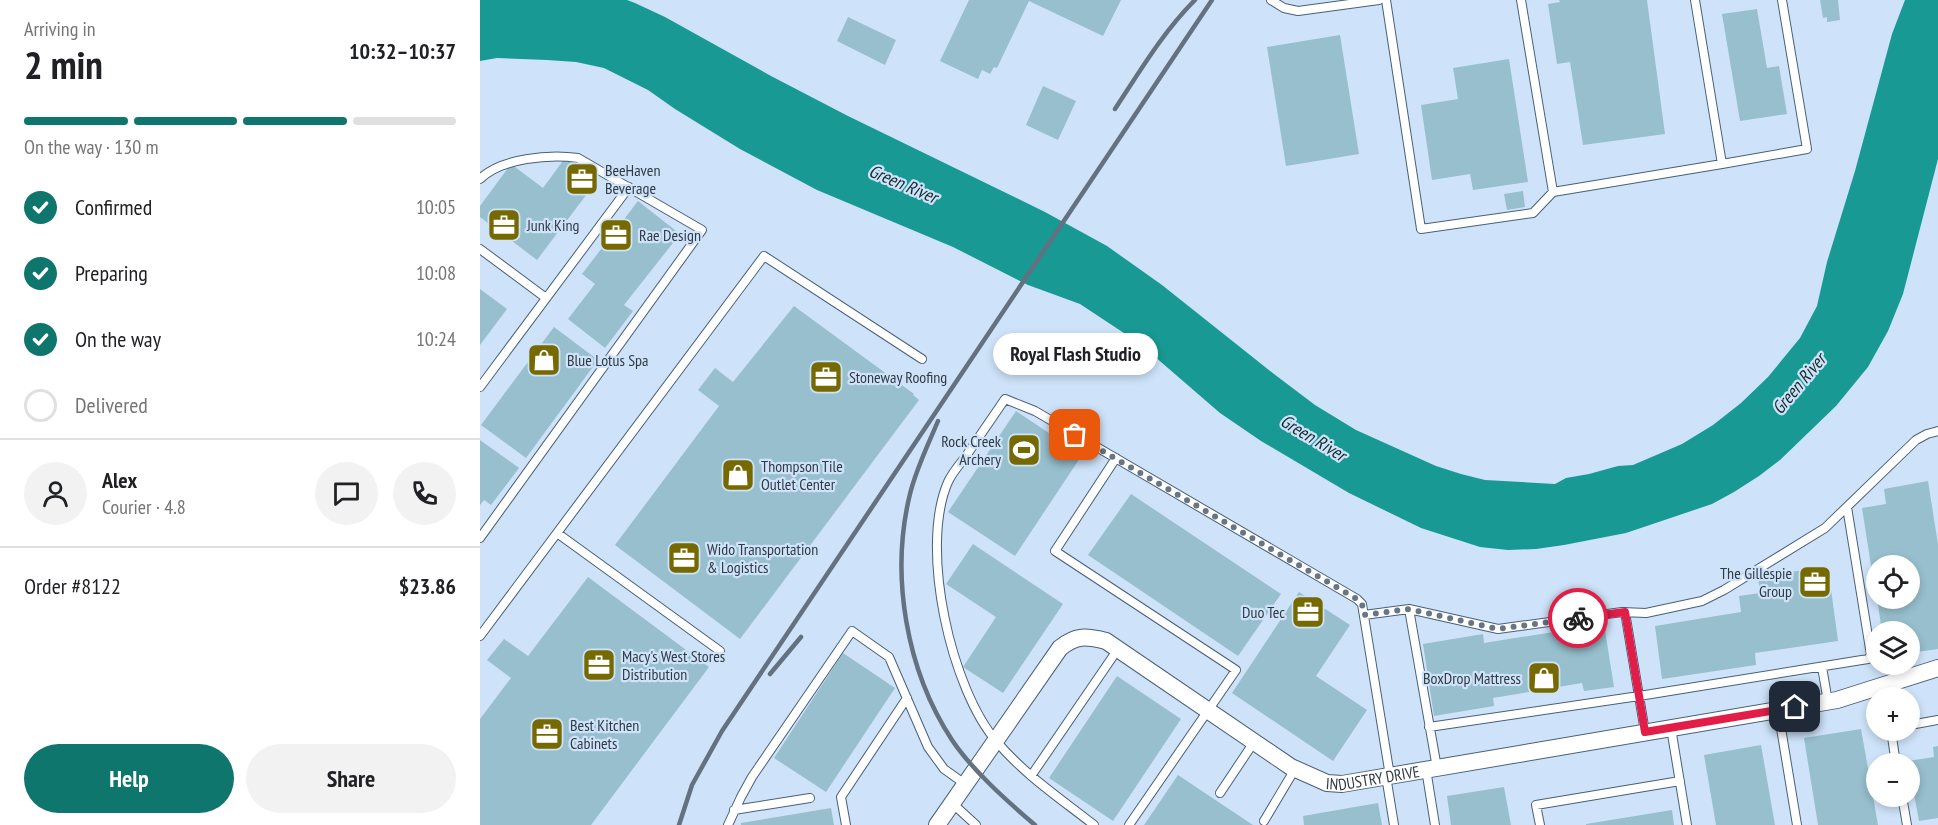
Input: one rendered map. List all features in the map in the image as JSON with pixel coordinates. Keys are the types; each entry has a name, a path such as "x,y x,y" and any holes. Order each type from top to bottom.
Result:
{"street":[{"name":"INDUSTRY DRIVE","path":"937,825 1060,648 1070,640 1091,637 1106,641 1295,770 1328,783 1342,784 1866,695"},
{"name":"INDUSTRY DRIVE","path":"1893,687 1938,668"}],"lane":[{"path":"1271,0 1284,8 1298,11 1379,0"},
{"path":"1386,0 1421,229 1533,213 1553,192 1807,149 1782,0"},
{"path":"1521,0 1553,192"},
{"path":"1695,0 1722,164"},
{"path":"480,180 487,173 511,162 556,156 579,158 702,230 480,538"},
{"path":"480,387 629,187"},
{"path":"480,249 546,298"},
{"path":"480,636 764,256 922,359"},
{"path":"1094,825 1021,768 995,741 967,693 957,667 943,615 938,580 939,521 948,481 1005,399 1035,411 1362,604 1394,825"},
{"path":"1364,615 1409,609 1498,629 1625,612 1646,613 1702,601 1720,593 1825,528 1916,440 1938,431"},
{"path":"1116,458 1055,551 1236,670 1129,825"},
{"path":"1429,727 1864,660 1871,656 1847,507"},
{"path":"557,533 720,651"},
{"path":"1409,609 1429,727 1435,825"},
{"path":"1625,612 1645,732"},
{"path":"728,825 752,777 852,631 890,657 928,747 944,769 965,784"},
{"path":"1031,776 1118,649"},
{"path":"1822,667 1828,702"},
{"path":"846,825 841,796 907,698"},
{"path":"1778,710 1797,825"},
{"path":"1920,723 1938,720"},
{"path":"1671,728 1687,825"},
{"path":"1220,793 1254,742"},
{"path":"1264,821 1295,770"},
{"path":"1540,825 1536,805 1680,781"},
{"path":"734,810 810,798"},
{"path":"952,803 976,825"},
{"path":"1904,807 1906,825"}],"water":[{"name":"Green River","path":"480,0 627,0 665,17 848,116 1045,212 1107,246 1162,285 1315,405 1356,430 1436,466 1485,480 1555,484 1566,478 1618,466 1633,465 1682,444 1713,425 1741,403 1768,377 1800,338 1817,306 1827,262 1855,171 1892,34 1905,0 1938,0 1938,159 1903,294 1888,331 1868,367 1836,406 1780,460 1759,476 1712,504 1626,533 1536,549 1508,550 1480,547 1421,528 1349,493 1261,441 1220,413 1139,343 1080,304 1028,285 953,247 817,190 740,149 648,90 604,68 576,62 547,60 497,58 480,61"}],"building":[{"path":"969,0 1121,0 1103,36 1029,1 997,68 994,67 990,74 982,70 978,79 940,61"},
{"path":"1559,0 1647,0 1665,134 1583,145 1570,62 1557,64 1548,4 1560,2"},
{"path":"1820,0 1838,0 1840,20 1827,22 1827,17 1823,18"},
{"path":"1757,9 1767,68 1779,66 1787,114 1740,121 1722,14"},
{"path":"848,17 896,40 885,65 837,41"},
{"path":"1340,35 1359,154 1286,166 1267,47"},
{"path":"1509,59 1528,182 1473,190 1470,174 1432,180 1421,105 1458,99 1453,68"},
{"path":"1043,86 1076,101 1058,140 1026,125"},
{"path":"565,158 596,182 537,260 480,217 480,206 511,164 543,188"},
{"path":"1523,191 1525,207 1507,210 1504,194"},
{"path":"638,201 680,234 624,305 633,311 605,348 568,319 595,284 582,274"},
{"path":"480,289 507,309 480,345"},
{"path":"794,306 919,400 740,639 615,545 719,406 698,390 715,368 733,382"},
{"path":"554,327 598,360 526,458 481,425"},
{"path":"1016,411 1082,455 1015,556 948,512"},
{"path":"480,440 519,468 491,505 484,500 480,505"},
{"path":"1928,481 1938,544 1938,649 1920,652 1920,621 1880,621 1879,609 1920,609 1920,555 1869,555 1862,508 1886,504 1884,489"},
{"path":"1131,494 1281,594 1238,656 1088,555"},
{"path":"973,544 1063,604 1003,693 963,667 996,617 946,584"},
{"path":"1828,567 1838,641 1755,653 1756,665 1662,679 1655,626 1741,612 1739,596 1760,593 1758,576"},
{"path":"588,577 709,667 591,825 480,825 480,719 511,678 487,660 504,639 528,656"},
{"path":"1299,592 1350,625 1316,676 1367,710 1333,761 1232,693"},
{"path":"1604,624 1614,687 1584,691 1582,683 1493,698 1494,706 1434,716 1423,644 1483,634 1484,643"},
{"path":"843,653 895,688 826,792 774,758"},
{"path":"1117,676 1181,719 1113,821 1049,778"},
{"path":"1861,729 1866,757 1866,807 1875,807 1878,825 1818,825 1804,738"},
{"path":"1761,745 1775,825 1716,825 1704,755"},
{"path":"1938,746 1938,818 1919,821 1916,807 1920,807 1920,759 1934,757 1933,747"},
{"path":"1178,775 1253,825 1144,825"},
{"path":"1504,787 1511,825 1451,825 1447,796"},
{"path":"1378,803 1382,825 1304,825 1303,816"},
{"path":"831,808 834,825 741,825 741,823"},
{"path":"1672,810 1674,825 1586,825 1586,824"}],"railway":[{"path":"1115,109 1162,39 1195,0"},
{"path":"679,825 692,785 722,731 1212,0"},
{"path":"938,421 916,475 904,525 902,589 913,653 936,713 952,740 980,774 1035,825"},
{"path":"770,674 801,637"}],"way so far":[{"path":"1075,435 1357,599 1362,604 1364,615 1409,609 1498,629 1578,618"}],"place":[{"name":"BeeHaven Beverage","path":"582,179"},
{"name":"Junk King","path":"504,225"},
{"name":"Rae Design","path":"616,235"},
{"name":"Blue Lotus Spa","path":"544,360"},
{"name":"Stoneway Roofing","path":"826,377"},
{"name":"Royal Flash Studio","path":"1075,435"},
{"name":"Rock Creek Archery","path":"1024,450"},
{"name":"Thompson Tile Outlet Center","path":"738,475"},
{"name":"Wido Transportation & Logistics","path":"684,558"},
{"name":"The Gillespie Group","path":"1815,582"},
{"name":"Duo Tec","path":"1308,612"},
{"name":"Macy's West Stores Distribution","path":"599,665"},
{"name":"BoxDrop Mattress","path":"1544,678"},
{"name":"Best Kitchen Cabinets","path":"547,734"}],"route":[{"path":"1578,618 1625,612 1645,732 1795,707"}]}
